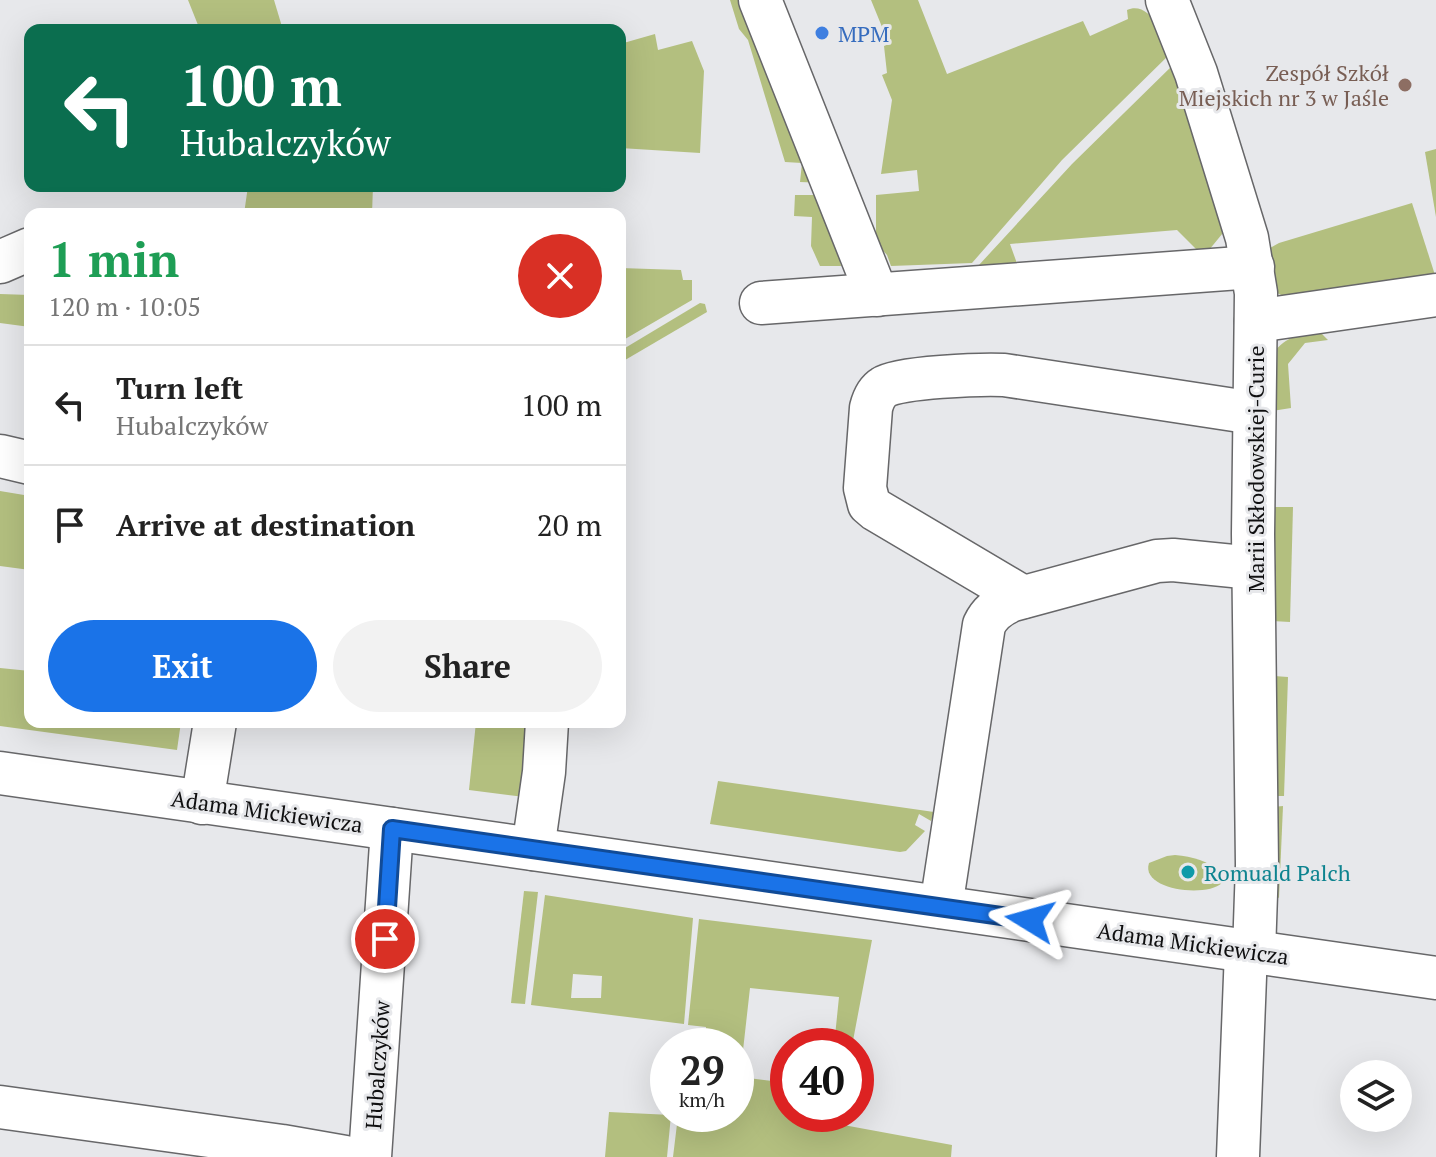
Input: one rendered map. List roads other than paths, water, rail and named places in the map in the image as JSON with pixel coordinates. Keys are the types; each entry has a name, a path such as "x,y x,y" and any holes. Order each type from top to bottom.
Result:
{"street":[{"path":"760,0 877,295"},
{"name":"Marii Skłodowskiej-Curie","path":"1167,0 1196,73 1247,238 1256,293 1253,568 1257,865 1238,1157"},
{"path":"0,262 24,252"},
{"path":"761,303 1253,267"},
{"path":"1256,321 1433,302"},
{"path":"1023,597 869,504 865,488 871,408 873,398 884,387 898,381 1004,375 1254,413"},
{"path":"0,456 24,462"},
{"path":"941,907 984,625 992,613 1003,604 1023,597 1157,561 1253,568"},
{"path":"202,803 214,728"},
{"path":"533,849 547,728"},
{"name":"Adama Mickiewicza","path":"0,773 1436,978"},
{"name":"Hubalczyków","path":"370,1157 392,829"},
{"path":"0,1107 345,1157"}],"place":[{"name":"MPM","path":"822,33"},
{"name":"Zespół Szkół Miejskich nr 3 w Jaśle","path":"1405,85"},
{"name":"Romuald Palch","path":"1188,872"}]}
